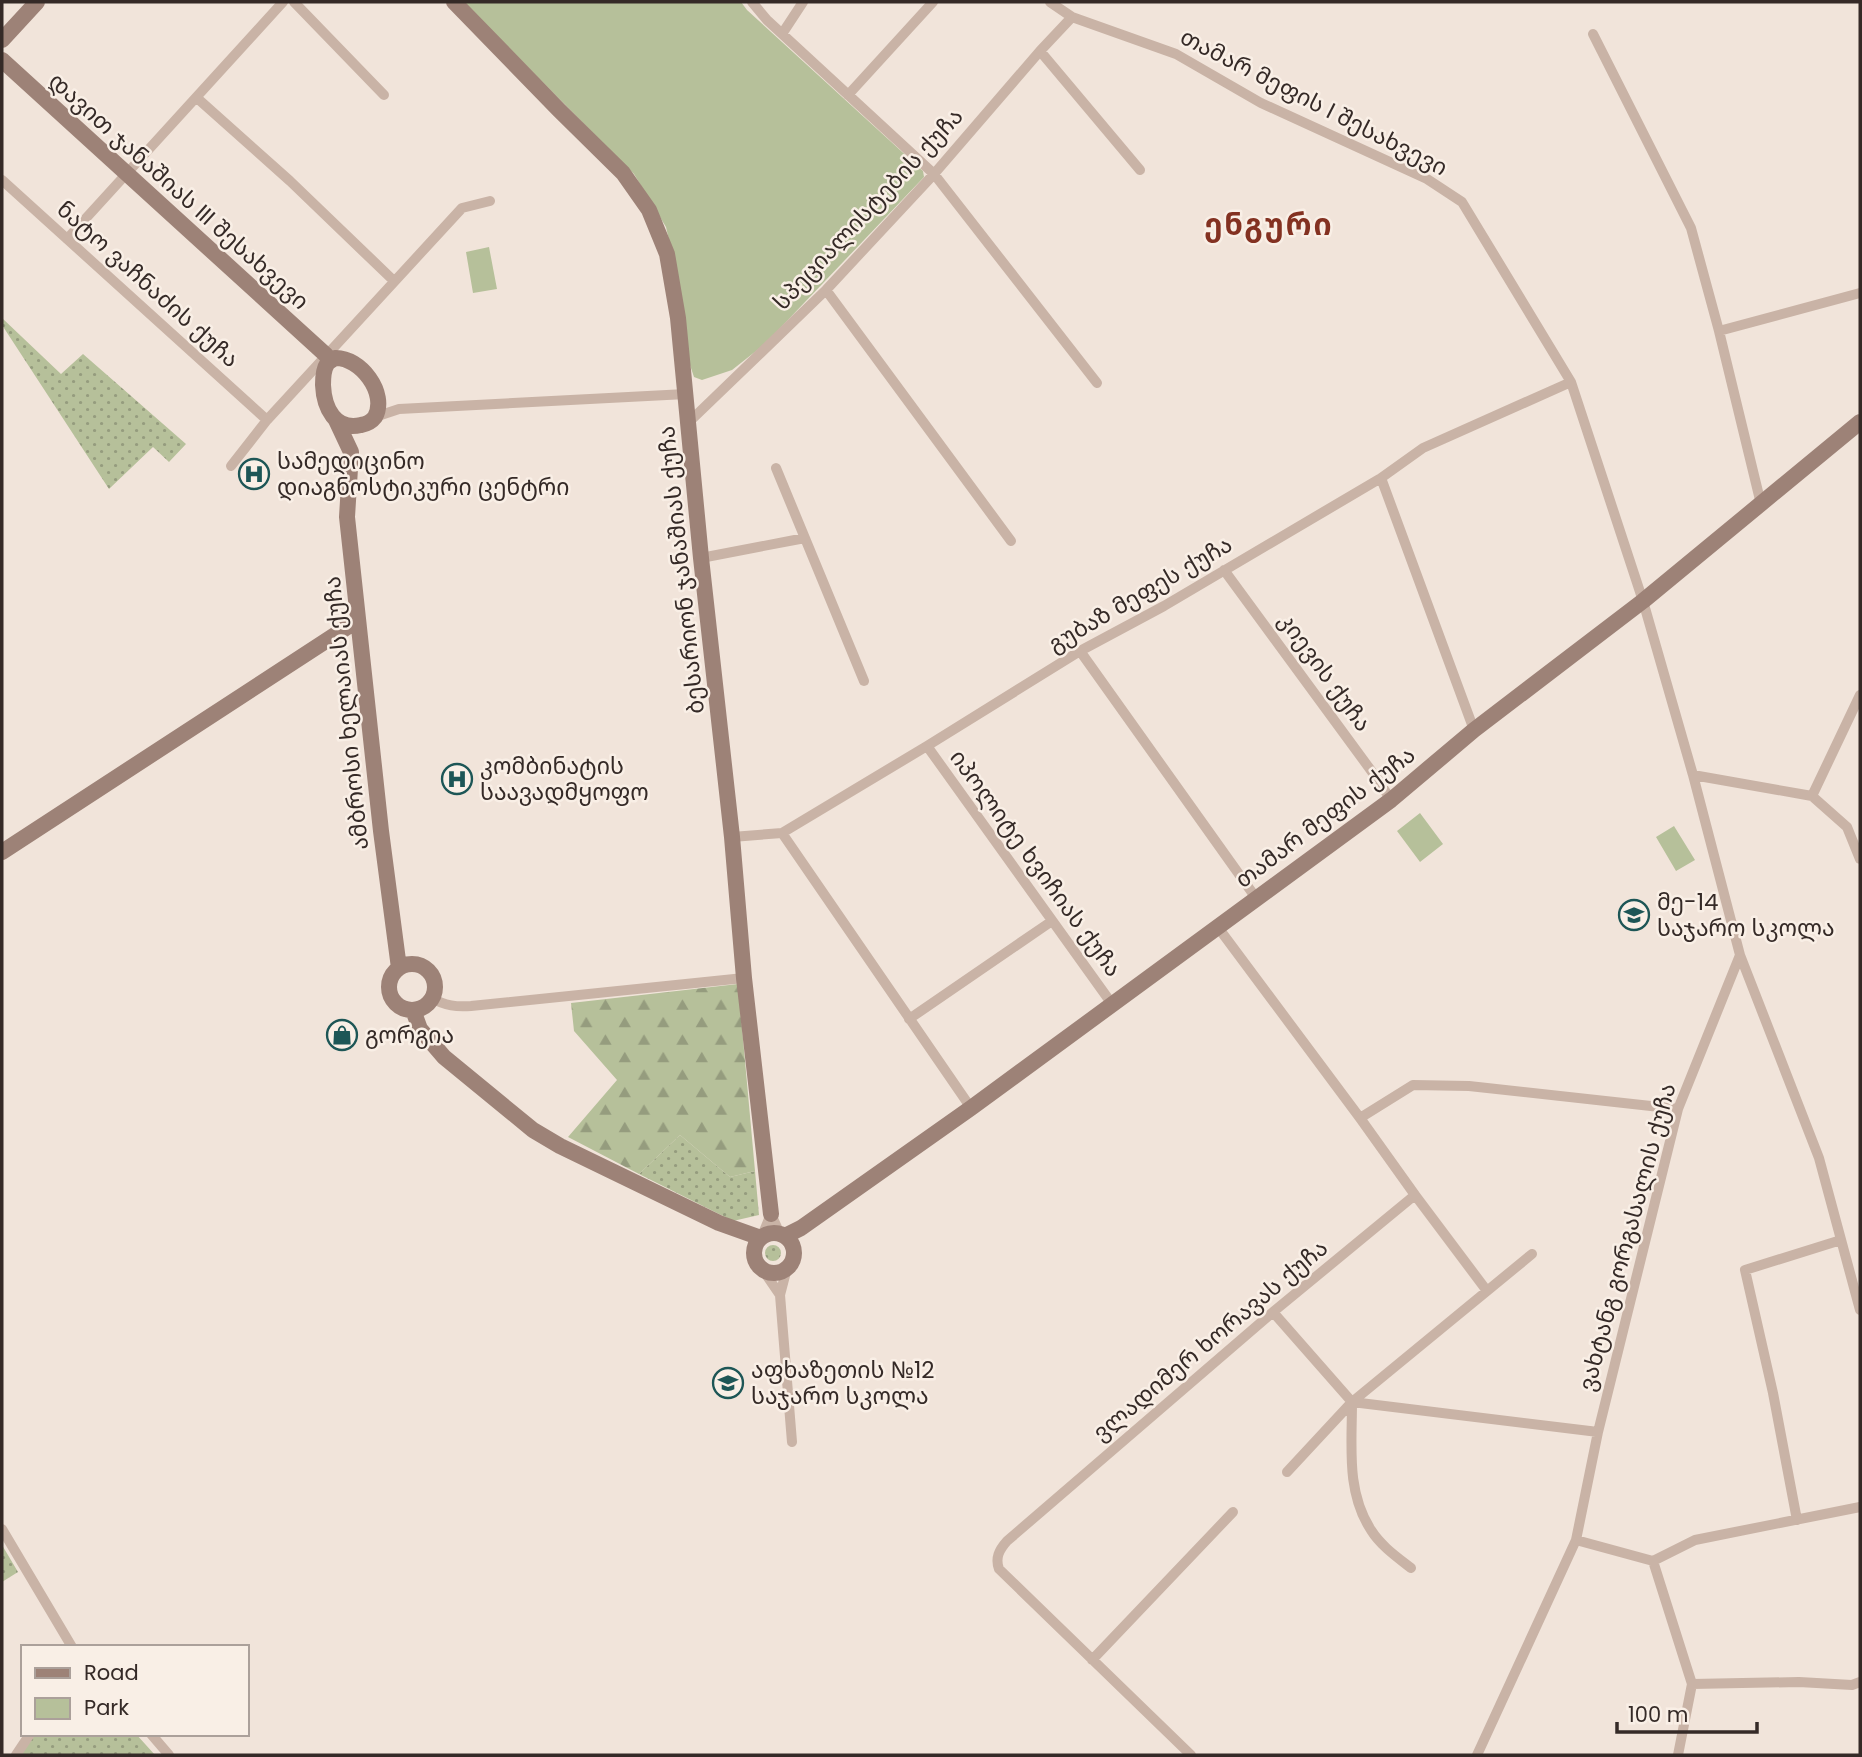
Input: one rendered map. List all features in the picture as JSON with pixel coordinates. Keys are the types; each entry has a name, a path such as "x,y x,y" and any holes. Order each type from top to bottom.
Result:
{"street":[{"path":"2,40 37,2"},
{"path":"67,239 283,2"},
{"path":"294,2 384,95"},
{"name":"ბესარიონ ჯანაშიას ქუჩა","path":"454,2 623,173 649,210 667,254 678,318 744,978 771,1214"},
{"path":"751,2 934,174 1097,383"},
{"path":"782,34 803,2"},
{"path":"848,95 933,2"},
{"name":"თამარ მეფის I შესახვევი","path":"1050,2 1072,17 1176,54 1261,103 1427,179 1462,202 1571,382 1643,601"},
{"name":"სპეციალისტების ქუჩა","path":"688,423 825,290 934,174 1072,17"},
{"path":"1593,34 1690,228 1719,331 1761,504"},
{"path":"1040,51 1140,170"},
{"name":"დავით ჯანაშიას III შესახვევი","path":"2,60 326,355"},
{"path":"197,98 290,181 394,281"},
{"name":"ნატო ვაჩნაძის ქუჩა","path":"2,180 267,420"},
{"path":"231,466 267,420 462,208 490,201"},
{"path":"825,290 1011,541"},
{"path":"1719,331 1860,293"},
{"path":"326,355 347,359 366,376 376,392 378,400 374,418 351,452"},
{"path":"326,355 324,397 329,412 336,420 351,452"},
{"path":"323,374 330,361 335,358 347,359"},
{"name":"გუბაზ მეფეს ქუჩა","path":"732,837 782,833 1080,651 1164,606 1381,478 1423,448 1571,382"},
{"path":"376,392 399,409"},
{"path":"336,420 350,426 358,426 399,409 686,394"},
{"name":"თამარ მეფის ქუჩა","path":"783,1235 801,1228 971,1108 1391,800 1474,730 1643,601 1860,422"},
{"name":"ამბროსი ხელაიას ქუჩა","path":"351,452 347,517 399,968"},
{"path":"776,468 864,681"},
{"path":"1381,478 1474,730"},
{"path":"701,558 805,538"},
{"name":"კიევის ქუჩა","path":"1224,570 1391,800"},
{"path":"1643,601 1693,775 1740,955 1819,1158 1860,1310"},
{"path":"2,852 358,620"},
{"path":"1080,651 1256,898"},
{"path":"1812,796 1860,695"},
{"name":"იპოლიტე ხვიჩიას ქუჩა","path":"927,746 1112,1004"},
{"path":"1693,775 1812,796 1847,827 1860,859"},
{"path":"782,833 971,1108"},
{"path":"909,1020 1052,921"},
{"path":"1217,926 1487,1291"},
{"name":"ვახტანგ გორგასალის ქუჩა","path":"1477,1755 1576,1540 1598,1432 1678,1109 1740,955"},
{"path":"414,964 428,970 435,983 432,998 421,1009 402,1008 391,997 389,989 393,974 399,968 414,964"},
{"path":"432,998 450,1006 471,1006 744,978"},
{"path":"413,1010 420,1029 444,1057 533,1130 560,1146 719,1223 762,1237 771,1233 783,1235"},
{"path":"1360,1118 1413,1085 1489,1087 1678,1109"},
{"name":"ვლადიმერ ხორავას ქუჩა","path":"1191,1755 999,1569 999,1552 1007,1541 1273,1312 1415,1195"},
{"path":"771,1214 783,1235 792,1243 791,1261 776,1273 759,1263 755,1246 762,1237 771,1214"},
{"path":"719,1223 759,1263 780,1295"},
{"path":"792,1442 780,1295 801,1228"},
{"path":"1797,1520 1773,1393 1745,1270 1841,1240"},
{"path":"1287,1472 1352,1402 1532,1254"},
{"path":"1273,1312 1352,1402 1598,1432"},
{"path":"1352,1402 1351,1474 1360,1511 1389,1551 1411,1568"},
{"path":"1576,1540 1653,1561 1695,1541 1860,1507"},
{"path":"1092,1660 1233,1512"},
{"path":"2,1529 71,1645"},
{"path":"1653,1561 1692,1684 1678,1755"},
{"path":"1692,1684 1799,1682 1852,1685 1860,1682"},
{"path":"16,1755 29,1736"},
{"path":"153,1736 169,1755"}],"green space":[{"path":"463,2 741,2 923,171 924,177 765,344 732,370 702,380 694,377 687,356 678,279 666,227 634,174"},
{"path":"489,247 497,289 473,293 466,252"},
{"path":"2,318 61,374 83,354 186,444 169,462 153,447 109,489 2,325"},
{"path":"1420,813 1443,844 1420,862 1397,831"},
{"path":"1674,826 1695,860 1676,871 1656,837"},
{"path":"738,984 755,1171 730,1177 680,1135 639,1174 568,1137 617,1080 574,1031 571,1003"},
{"path":"680,1135 730,1177 755,1171 759,1215 733,1221 639,1174"},
{"path":"773,1245 779,1247 779,1259 773,1261 767,1259 765,1253 767,1247"},
{"path":"2,1545 18,1572 2,1582"},
{"path":"29,1736 138,1736 155,1755 16,1755"}],"place":[{"name":"სამედიცინო დიაგნოსტიკური ცენტრი","path":"254,474"},
{"name":"კომბინატის საავადმყოფო","path":"457,779"},
{"name":"მე-14 საჯარო სკოლა","path":"1634,915"},
{"name":"გორგია","path":"342,1035"},
{"name":"აფხაზეთის №12 საჯარო სკოლა","path":"728,1383"}],"district":[{"name":"ენგური","path":"1269,224"}]}
